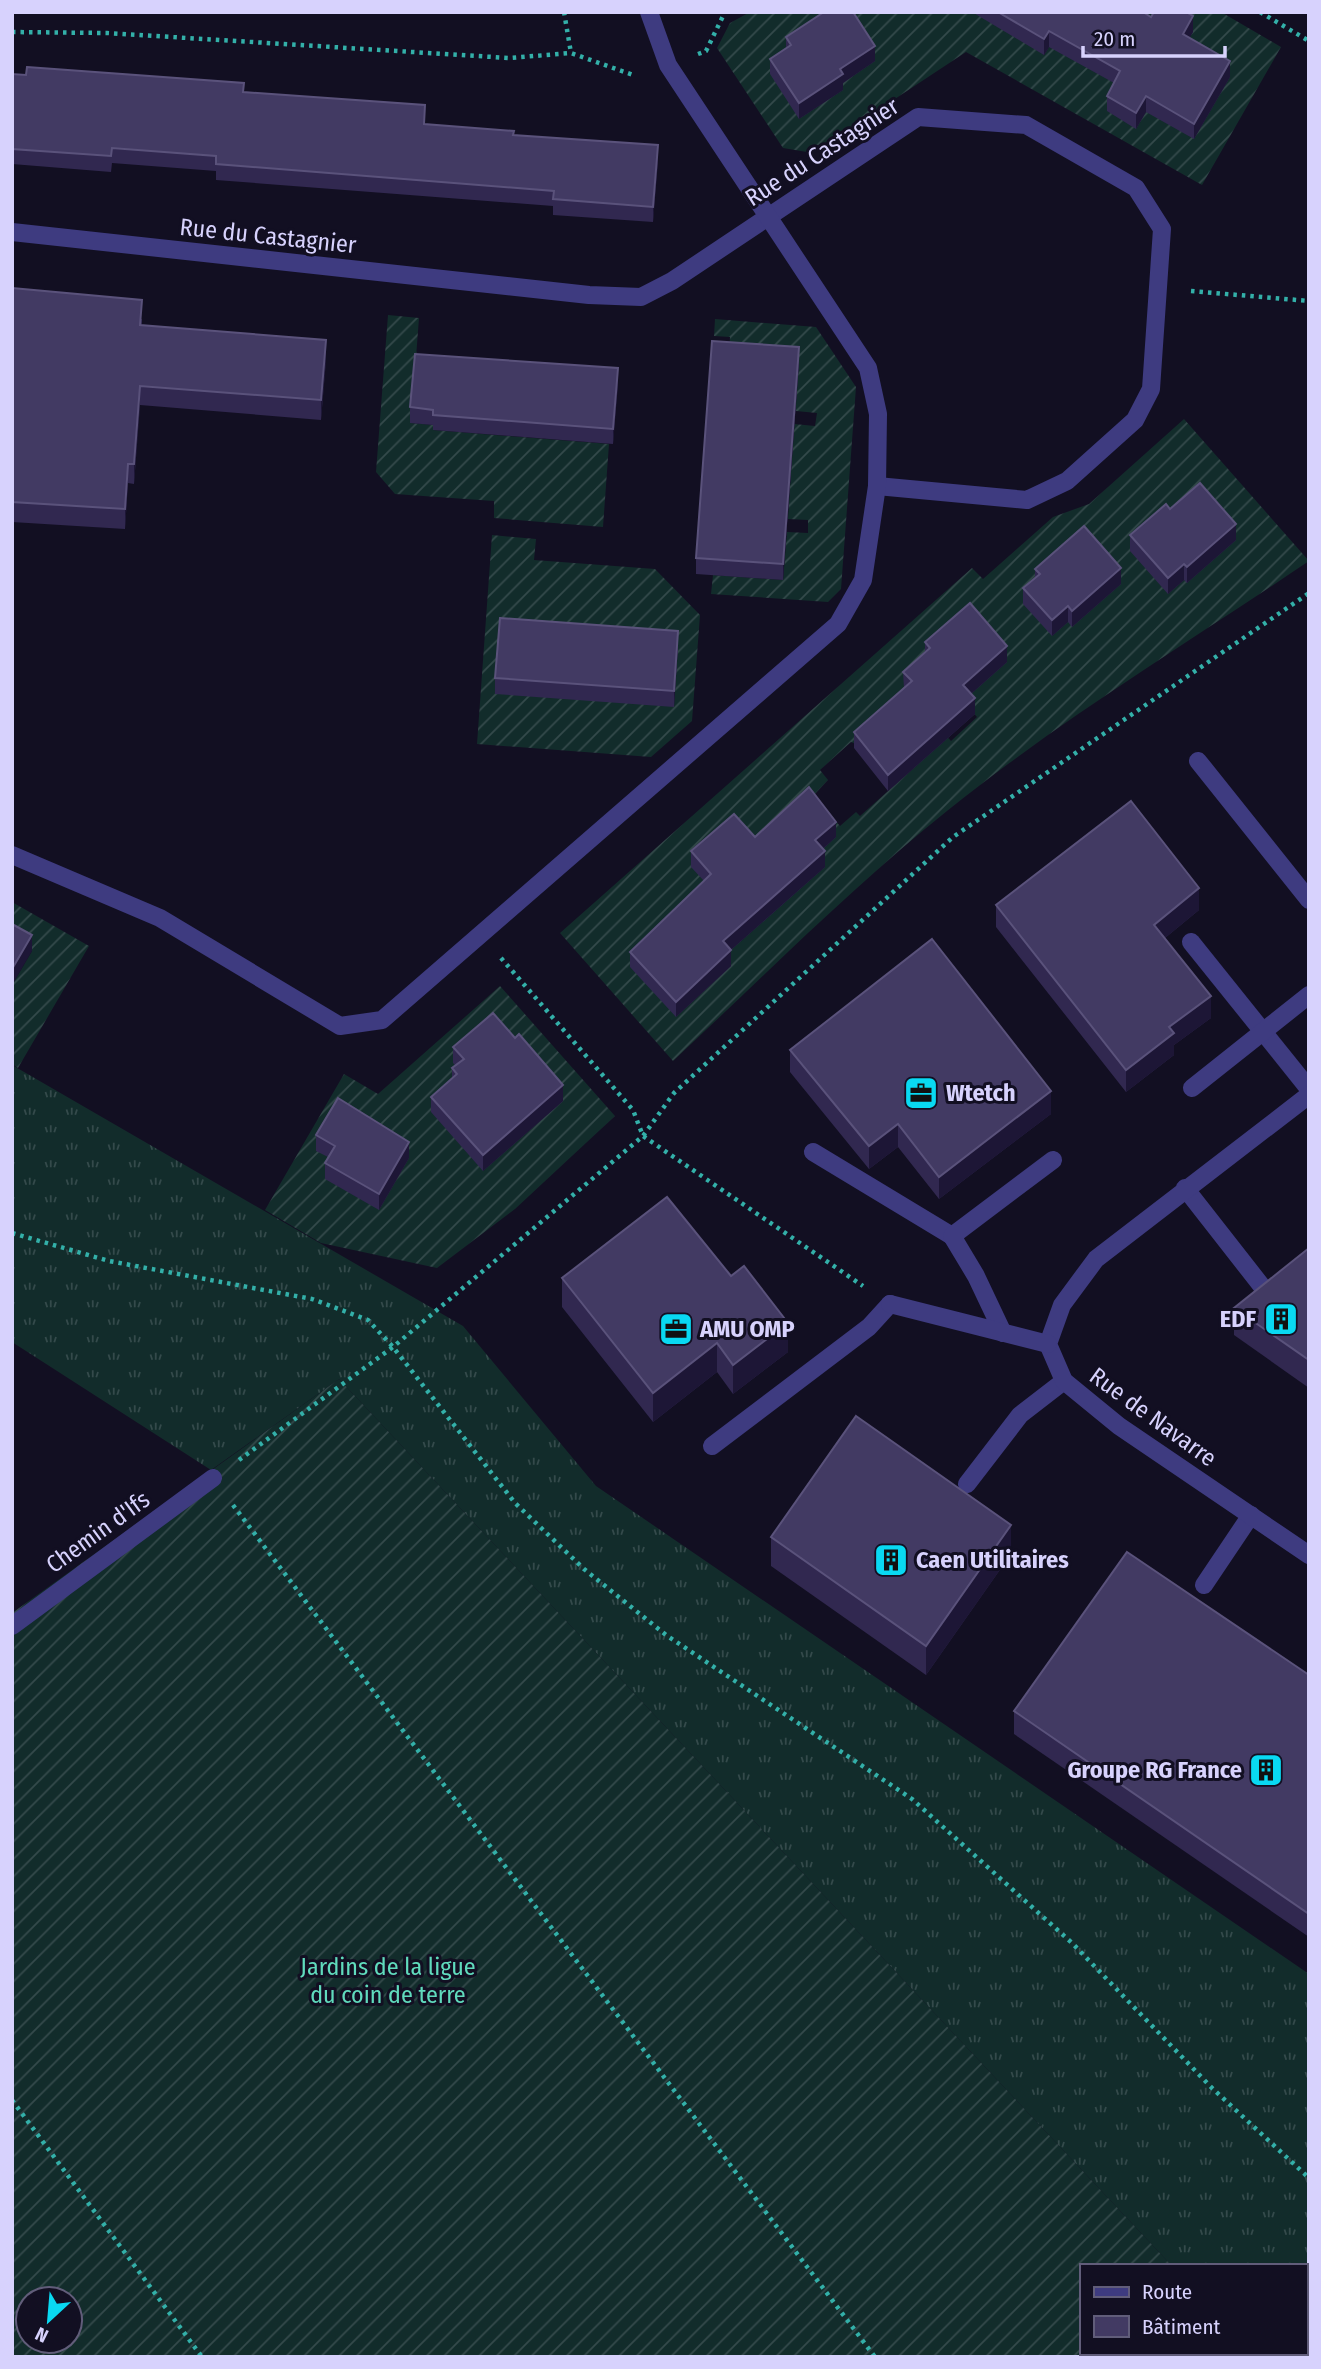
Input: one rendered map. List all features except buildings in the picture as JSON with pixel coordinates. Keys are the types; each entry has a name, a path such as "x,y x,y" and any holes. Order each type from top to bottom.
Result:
{"street":[{"path":"12,855 160,918 340,1026 383,1020 838,624 863,580 877,485 878,414 868,368 668,65 649,12"},
{"name":"Rue du Castagnier","path":"12,232 461,282 641,297 918,117 1026,125 1136,188 1162,229 1151,389 1135,420 1067,481 1027,500 877,485"},
{"path":"1198,761 1309,900"},
{"path":"1191,942 1309,1089"},
{"path":"1192,1088 1309,995"},
{"path":"712,1446 869,1327 890,1304 1048,1344 1062,1305 1096,1259 1309,1095"},
{"path":"813,1152 952,1236 976,1276 1003,1333"},
{"path":"952,1236 1053,1160"},
{"path":"1185,1188 1264,1289"},
{"name":"Rue de Navarre","path":"1048,1344 1064,1381 1119,1426 1309,1555"},
{"path":"967,1484 1020,1415 1064,1381"},
{"name":"Chemin d'Ifs","path":"12,1626 213,1478"},
{"path":"1204,1585 1251,1516"}],"path":[{"path":"564,12 571,53"},
{"path":"12,32 121,33 509,58 571,53 643,79 668,65 706,51 725,12"},
{"path":"1260,12 1309,41"},
{"path":"1158,288 1309,301"},
{"path":"875,2357 213,1478 393,1347 643,1136 674,1093 953,836 1309,593"},
{"path":"480,935 633,1110 643,1136 890,1304"},
{"path":"12,1233 108,1261 312,1298 368,1320 393,1347 515,1503 583,1569 666,1635 912,1799 1072,1942 1212,2088 1309,2178"},
{"path":"12,2100 202,2357"}],"green space":[{"path":"750,12 994,12 1044,55 1049,47 1103,12 1221,12 1281,47 1202,185 966,52 813,153 783,148 717,48 730,23"},
{"path":"388,315 419,318 411,423 433,425 433,430 609,444 603,527 494,518 494,501 395,494 376,472"},
{"path":"715,319 816,327 856,387 841,589 828,602 711,594 713,575 783,580 787,532 808,533 808,520 788,519 794,424 815,426 817,413 796,411 729,358 730,337 714,336"},
{"path":"1184,419 1309,561 1080,713 990,777 911,840 673,1061 560,933 972,568 983,579 1053,517 1089,504","holes":["930,664 977,717 951,741 904,688","851,742 914,768 860,816 856,812 840,826 813,796 828,780 820,770"]},
{"path":"492,535 536,539 534,560 655,569 700,615 692,721 651,757 477,744"},
{"path":"12,902 89,946 18,1068 12,1064 12,985 32,951 12,940"},
{"path":"500,986 615,1116 515,1209 437,1268 321,1243 265,1210 344,1074 378,1094"},
{"path":"12,1065 463,1326 596,1486 1309,1974 1309,2357 1256,2355 1307,2355 1307,2264 1170,2264 339,1379 211,1470 12,1342"},
{"name":"Jardins de la ligue du coin de terre","path":"339,1379 1170,2264 1080,2264 1080,2355 1257,2357 12,2357 12,1613"}],"place":[{"name":"Wtetch","path":"921,1093"},
{"name":"EDF","path":"1281,1319"},
{"name":"AMU OMP","path":"676,1329"},
{"name":"Caen Utilitaires","path":"891,1560"},
{"name":"Groupe RG France","path":"1266,1770"}]}
